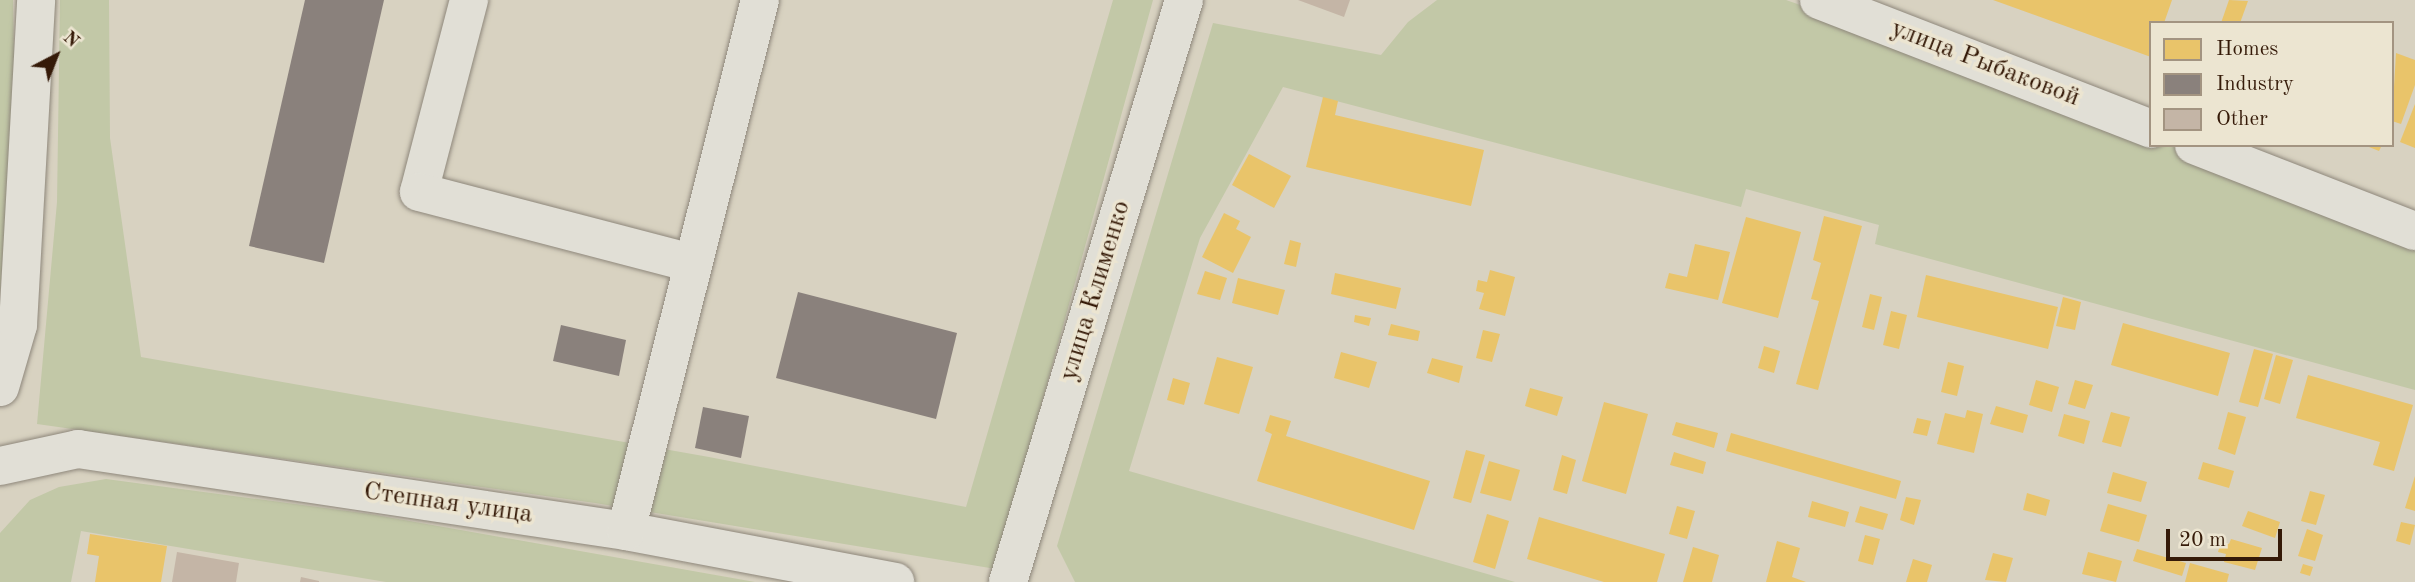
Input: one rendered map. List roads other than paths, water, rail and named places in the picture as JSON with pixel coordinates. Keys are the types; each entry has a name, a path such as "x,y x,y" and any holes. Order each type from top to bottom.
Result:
{"street":[{"path":"0,387 18,325 36,0"},
{"path":"469,0 419,192 692,263"},
{"path":"626,531 760,0"},
{"name":"улица Клименко","path":"1008,582 1184,0"},
{"name":"улица Рыбаковой","path":"1819,0 2149,128"},
{"path":"2199,147 2415,231"},
{"name":"Степная улица","path":"0,466 78,449 626,531 895,582"}]}
